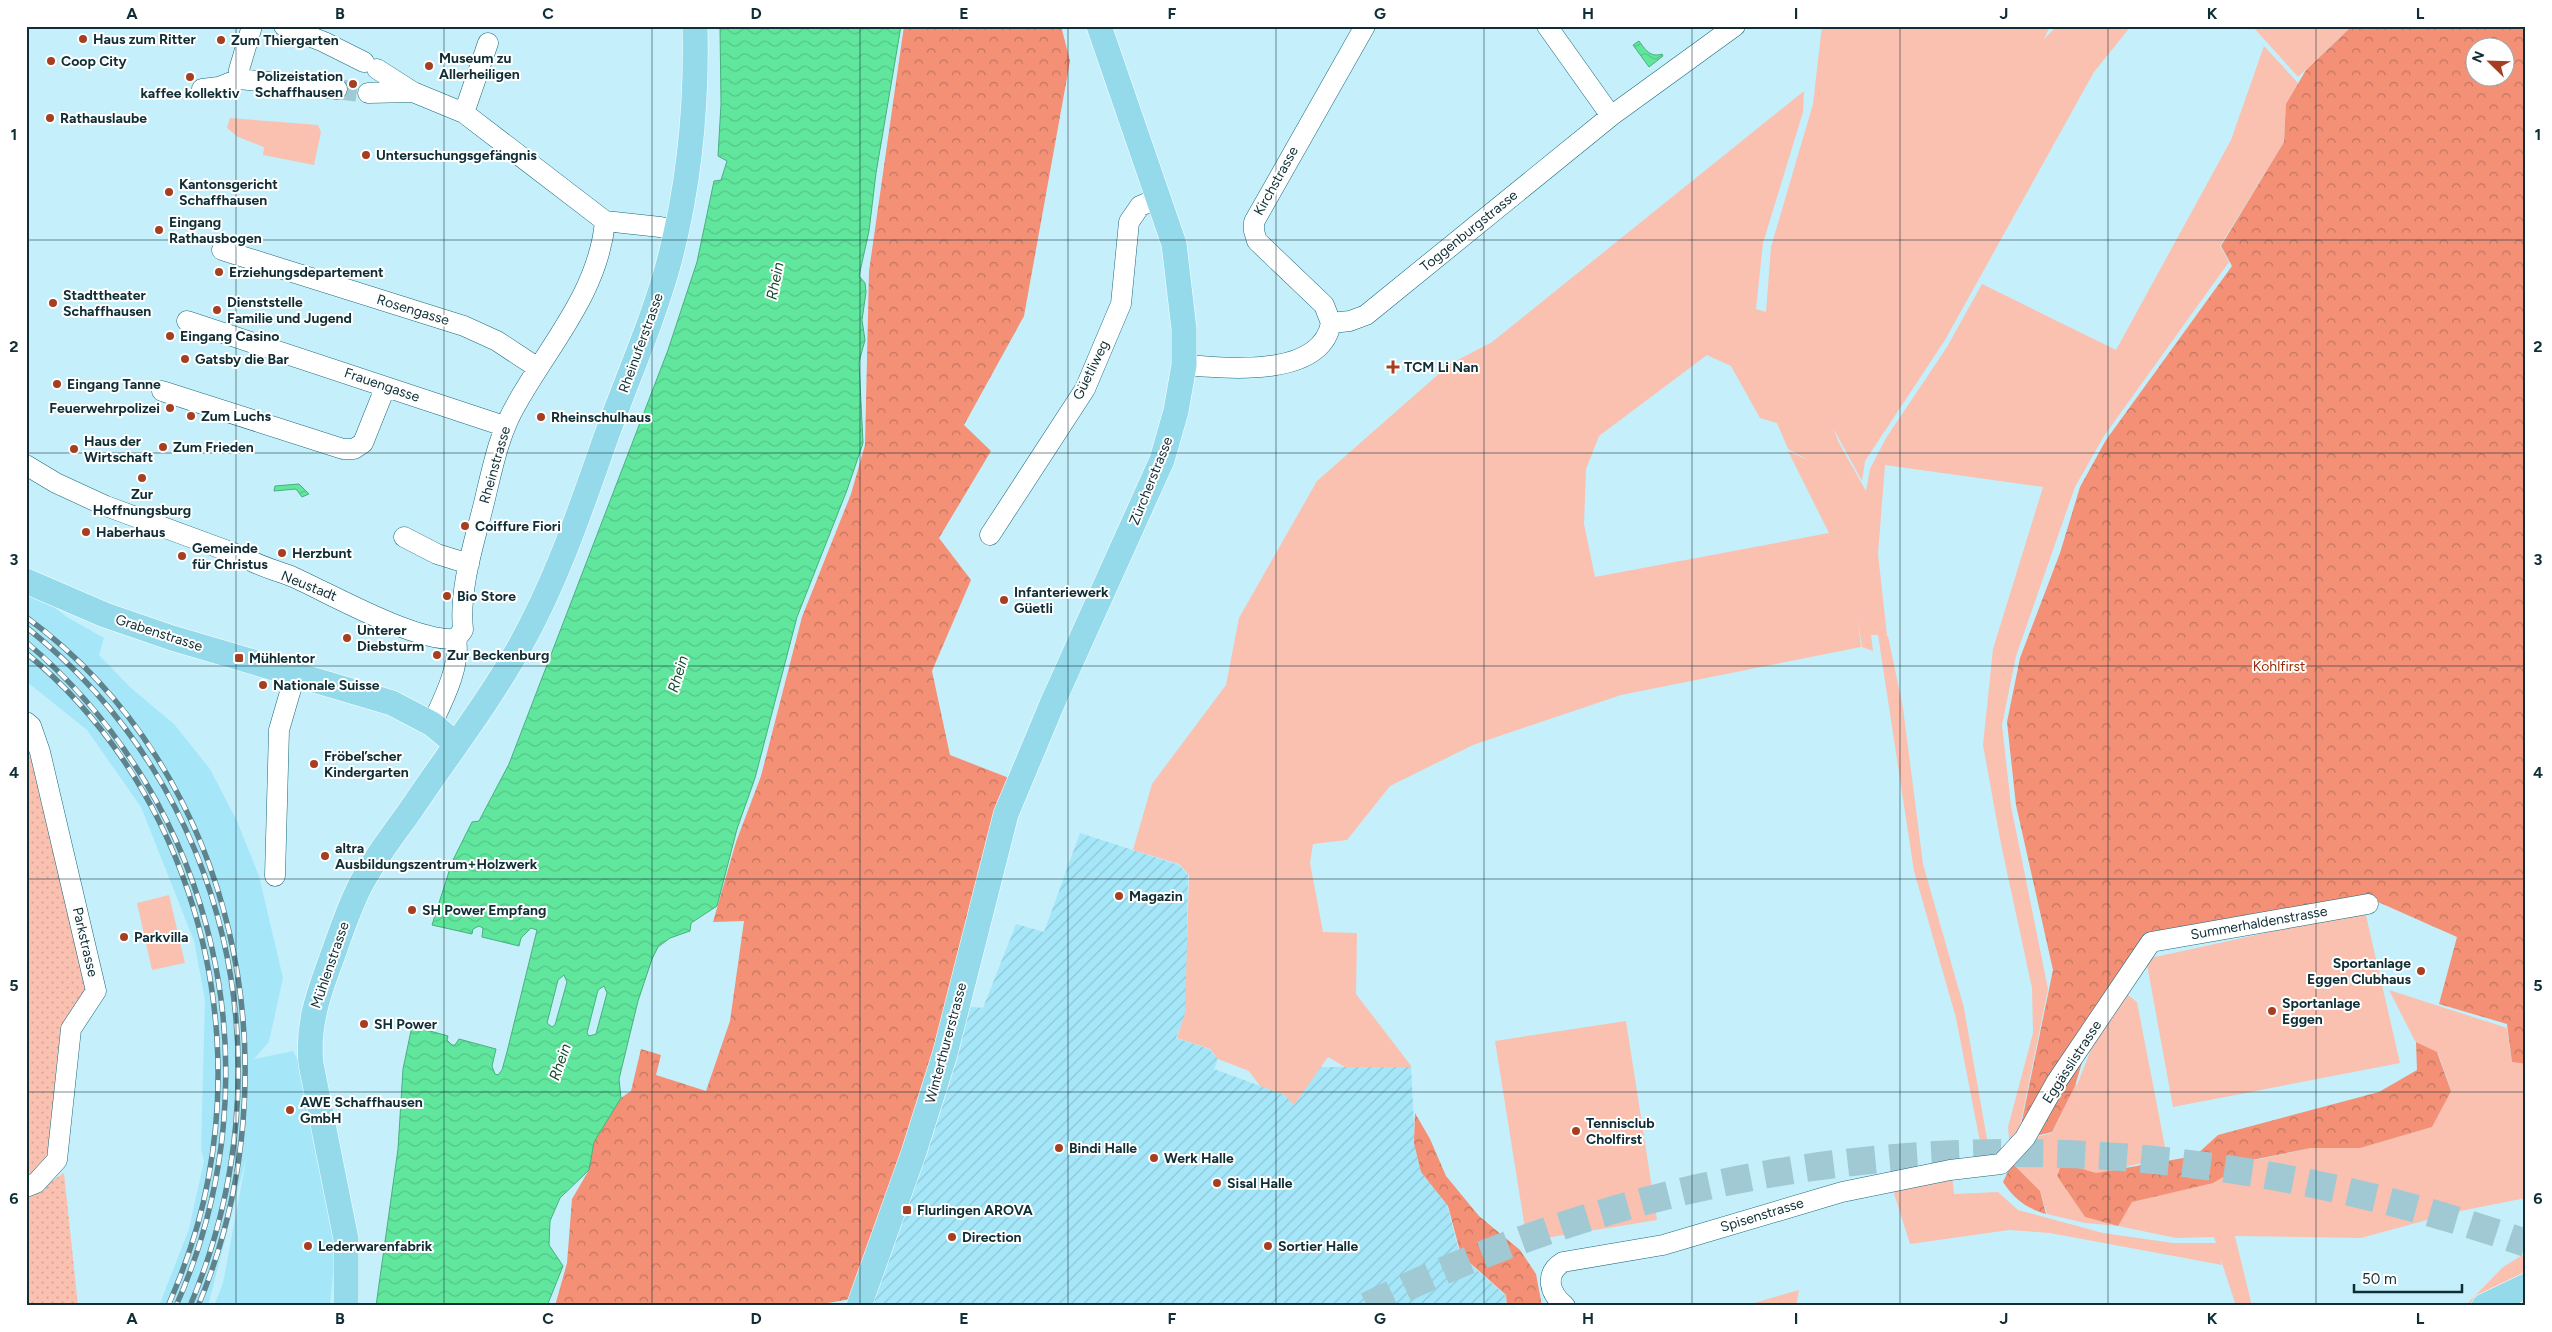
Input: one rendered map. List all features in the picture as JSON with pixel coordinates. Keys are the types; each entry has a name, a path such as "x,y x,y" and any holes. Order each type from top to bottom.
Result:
{"main road":[{"name":"Rheinuferstrasse","path":"456,744 516,654 548,589 579,514 660,291 677,231 691,137 696,62 695,26"},
{"name":"Zürcherstrasse","path":"1021,777 1162,460 1176,411 1184,365 1183,303 1178,260 1159,198 1099,26"},
{"name":"Grabenstrasse","path":"26,581 105,615 172,638 392,703 432,724 456,744"},
{"name":"Mühlenstrasse","path":"346,1306 346,1239 311,1064 309,1046 312,1016 346,918 361,886 374,862 456,744"},
{"name":"Winterthurerstrasse","path":"859,1306 914,1152 945,1054 995,852 1006,814 1021,777"},
{"path":"2484,1306 2526,1286"}],"street":[{"path":"239,79 239,70 252,26"},
{"path":"284,26 324,42 371,66 413,92 464,113 605,221 677,231"},
{"name":"Kirchstrasse","path":"1331,323 1320,300 1257,241 1254,222 1365,26"},
{"path":"1547,26 1611,116"},
{"name":"Toggenburgstrasse","path":"1331,323 1350,322 1366,315 1711,33 1735,26"},
{"path":"464,113 491,35"},
{"path":"202,89 219,87 239,79 337,89"},
{"path":"368,93 413,92"},
{"name":"Güetliweg","path":"990,535 1085,389 1121,304 1129,222 1140,206 1159,198"},
{"name":"Rheinstrasse","path":"432,724 444,699 458,651 456,639 463,630 462,615 469,564 504,426 589,284 600,249 605,221"},
{"name":"Rosengasse","path":"222,250 464,326 497,341 538,368"},
{"name":"Frauengasse","path":"187,321 252,346 504,426"},
{"path":"1184,365 1256,368 1275,366 1297,358 1322,344 1328,337 1331,323"},
{"path":"162,391 343,449 354,449 363,443 385,388"},
{"name":"Neustadt","path":"26,465 56,484 106,506 244,557 254,564 286,574 402,628 445,640 456,639"},
{"path":"404,537 437,554 469,564"},
{"path":"275,876 280,730 295,675"},
{"name":"Parkstrasse","path":"26,722 30,726 40,752 96,991 71,1029 57,1160 29,1186"},
{"name":"Summerhaldenstrasse","path":"2151,942 2368,904"},
{"name":"Eggässlistrasse","path":"1982,1166 2001,1164 2025,1138 2057,1081 2151,942"},
{"name":"Spisenstrasse","path":"1565,1306 1556,1299 1550,1286 1550,1277 1555,1267 1563,1262 1663,1245 1842,1192 1950,1170 1982,1166"}],"shaded area":[{"path":"1822,26 2050,26 2044,39 2057,26 2131,26 2094,72 1945,340 1865,461 1862,481 1833,428 1839,443 1866,491 1870,469 1886,438 1947,347 1982,284 2116,350 2231,140 2264,46 2298,83 2286,105 2284,142 2220,246 2229,262 2104,436 2075,487 2016,656 2002,725 2011,806 2048,989 2017,1141 2010,1150 2008,1127 2033,1033 2032,988 2001,844 1983,745 1993,649 2043,487 1885,465 1878,554 1887,635 1885,636 1888,636 1903,708 1923,864 1964,1008 1987,1139 1995,1161 1988,1162 1980,1142 1956,1018 1914,871 1878,635 1871,635 1873,651 1862,647 1858,619 1861,647 1621,695 1473,745 1390,786 1347,840 1313,844 1310,863 1323,932 1357,933 1356,994 1412,1067 1345,1067 1328,1057 1294,1105 1285,1095 1260,1086 1249,1071 1218,1059 1210,1049 1177,1038 1185,1013 1189,875 1179,864 1133,850 1152,784 1226,685 1239,618 1317,481 1450,364 1492,342 1804,91 1803,112 1763,243 1756,309 1766,312 1771,247 1813,104","holes":["1707,355 1731,366 1760,418 1777,423 1788,449 1810,461 1788,451 1829,533 1595,577 1584,524 1586,469 1599,436"]},
{"path":"2258,26 2352,26 2298,77 2255,29"},
{"path":"230,118 318,125 321,132 314,165 263,155 264,147 238,137 227,128"},
{"path":"26,594 54,607 67,617 104,638 99,655 131,688 174,724 210,769 237,821 259,876 283,978 269,1042 254,1059 293,1051 308,1077 338,1218 330,1306 214,1306 223,1283 247,1155 208,1306 159,1306 189,1229 204,1161 201,1149 205,1000 194,941 141,807 87,730 26,681"},
{"path":"26,730 91,989 65,1028 53,1160 28,1177"},
{"path":"1080,833 1179,865 1188,875 1186,1014 1176,1038 1209,1049 1218,1059 1214,1069 1285,1095 1294,1105 1308,1084 1309,1067 1411,1067 1415,1143 1421,1172 1447,1205 1460,1255 1506,1296 1506,1306 859,1306 957,1005 983,1008 1016,924 1044,932"},
{"path":"169,895 185,963 152,970 137,903"},
{"name":"Sportanlage Eggen","path":"2365,911 2400,1063 2173,1107 2146,959"},
{"path":"2122,990 2137,1002 2167,1157 2095,1174 2063,1163 2057,1176 2085,1217 2117,1226 2085,1223 2047,1214 2040,1191 2012,1163 2027,1139 2052,1133 2076,1083 2081,1103 2077,1085 2096,1037"},
{"path":"2389,990 2507,1028 2512,1062 2526,1064 2526,1198 2460,1211 2361,1238 2235,1236 2252,1306 2236,1306 2220,1257 2222,1265 2050,1233 2009,1230 1910,1244 1891,1184 1952,1174 1954,1194 1998,1192 2018,1210 2103,1233 2173,1243 2216,1243 2214,1237 2176,1238 2117,1226 2132,1202 2213,1182 2251,1161 2311,1148 2359,1148 2432,1127 2451,1090 2438,1053 2415,1041"},
{"name":"Tennisclub Cholfirst","path":"1626,1021 1657,1220 1527,1241 1495,1041"},
{"path":"64,1173 78,1306 26,1306 26,1198"},
{"path":"2526,1253 2526,1306 2465,1306 2503,1267"},
{"path":"1799,1290 1796,1306 1744,1306"}],"green space":[{"path":"904,26 1061,26 1070,61 1024,316 964,425 991,451 939,538 971,580 932,671 950,755 1019,782 862,1297 811,1306 555,1306 567,1263 572,1199 589,1170 594,1142 621,1098 631,1091 641,1049 661,1055 656,1075 706,1091 730,1021 744,921 713,922 736,842 761,776 802,617 851,494 865,445 869,271"},
{"name":"Kohlfirst","path":"2352,26 2526,26 2526,1064 2512,1062 2507,1024 2439,1004 2457,937 2369,898 2135,954 2096,1016 2075,1086 2052,1132 2018,1140 2053,970 2016,805 2007,722 2020,658 2060,553 2080,487 2106,440 2232,266 2221,246 2284,142 2286,104 2306,70"},
{"path":"2416,1042 2437,1052 2451,1091 2432,1127 2360,1148 2311,1148 2252,1160 2213,1183 2132,1202 2118,1226 2085,1217 2057,1176 2062,1163 2096,1173 2195,1156 2218,1135 2379,1092 2417,1070"},
{"path":"1415,1113 1430,1139 1446,1176 1479,1216 1520,1250 1536,1274 1542,1306 1507,1306 1506,1295 1461,1255 1448,1206 1421,1172 1414,1143"},
{"path":"2012,1163 2040,1191 2046,1214 2032,1209 2021,1202 2003,1182"}],"water":[{"name":"Rhein","path":"720,26 901,26 876,173 869,231 859,276 865,283 866,292 862,320 865,340 859,362 863,443 847,490 797,617 755,778 737,829 717,906 691,923 690,931 670,938 658,947 638,1001 619,1079 621,1098 594,1142 589,1170 560,1198 550,1221 549,1245 563,1266 547,1306 376,1306 398,1149 403,1069 412,1026 448,1036 447,1040 452,1045 455,1045 459,1039 496,1049 492,1066 495,1074 498,1075 502,1070 537,930 531,928 521,938 519,946 482,937 483,928 479,926 473,929 472,934 432,925 452,862 472,822 479,821 509,764 668,350 697,262 714,181 721,180 727,161 718,156 721,104","holes":["564,975 567,982 555,1025 552,1027 547,1023 558,980","604,986 607,993 596,1034 589,1036 587,1033 598,990"]},
{"path":"1639,41 1651,54 1662,54 1663,56 1649,67 1633,45"},
{"path":"299,484 309,494 302,497 296,489 274,491 275,486"}],"tunnel":[{"path":"337,89 368,93"},
{"path":"1367,1306 1507,1245 1650,1200 1794,1170 1940,1155 2086,1155 2233,1170 2380,1199 2526,1243"}],"railway":[{"path":"26,617 98,681 156,757 200,841 229,931 243,1025 243,1121 228,1215 198,1306"},
{"path":"26,627 96,693 153,768 195,851 223,938 237,1030 236,1122 220,1215 190,1306"},
{"path":"26,642 92,708 145,782 185,863 212,949 225,1037 223,1128 207,1218 176,1306"},
{"path":"26,653 79,704 124,761 161,824 188,892 207,962 217,1035 217,1108 208,1180 201,1212 181,1275 168,1306"}],"place":[{"name":"Haus zum Ritter","path":"83,39"},
{"name":"Zum Thiergarten","path":"221,40"},
{"name":"Coop City","path":"51,61"},
{"name":"Museum zu Allerheiligen","path":"429,66"},
{"name":"kaffee kollektiv","path":"190,77"},
{"name":"Polizeistation Schaffhausen","path":"353,84"},
{"name":"Rathauslaube","path":"50,118"},
{"name":"Untersuchungsgefängnis","path":"366,155"},
{"name":"Kantonsgericht Schaffhausen","path":"169,192"},
{"name":"Eingang Rathausbogen","path":"159,230"},
{"name":"Erziehungsdepartement","path":"219,272"},
{"name":"Stadttheater Schaffhausen","path":"53,303"},
{"name":"Dienststelle Familie und Jugend","path":"217,310"},
{"name":"Eingang Casino","path":"170,336"},
{"name":"Gatsby die Bar","path":"185,359"},
{"name":"TCM Li Nan","path":"1393,367"},
{"name":"Eingang Tanne","path":"57,384"},
{"name":"Feuerwehrpolizei","path":"170,408"},
{"name":"Zum Luchs","path":"191,416"},
{"name":"Rheinschulhaus","path":"541,417"},
{"name":"Zum Frieden","path":"163,447"},
{"name":"Haus der Wirtschaft","path":"74,449"},
{"name":"Zur Hoffnungsburg","path":"142,478"},
{"name":"Coiffure Fiori","path":"465,526"},
{"name":"Haberhaus","path":"86,532"},
{"name":"Herzbunt","path":"282,553"},
{"name":"Gemeinde für Christus","path":"182,556"},
{"name":"Bio Store","path":"447,596"},
{"name":"Infanteriewerk Güetli","path":"1004,600"},
{"name":"Unterer Diebsturm","path":"347,638"},
{"name":"Zur Beckenburg","path":"437,655"},
{"name":"Mühlentor","path":"239,658"},
{"name":"Nationale Suisse","path":"263,685"},
{"name":"Fröbel’scher Kindergarten","path":"314,764"},
{"name":"altra Ausbildungszentrum+Holzwerk","path":"325,856"},
{"name":"Magazin","path":"1119,896"},
{"name":"SH Power Empfang","path":"412,910"},
{"name":"Parkvilla","path":"124,937"},
{"name":"Sportanlage Eggen Clubhaus","path":"2421,971"},
{"name":"Sportanlage Eggen","path":"2272,1011"},
{"name":"SH Power","path":"364,1024"},
{"name":"AWE Schaffhausen GmbH","path":"290,1110"},
{"name":"Tennisclub Cholfirst","path":"1576,1131"},
{"name":"Bindi Halle","path":"1059,1148"},
{"name":"Werk Halle","path":"1154,1158"},
{"name":"Sisal Halle","path":"1217,1183"},
{"name":"Flurlingen AROVA","path":"907,1210"},
{"name":"Direction","path":"952,1237"},
{"name":"Lederwarenfabrik","path":"308,1246"},
{"name":"Sortier Halle","path":"1268,1246"}]}
